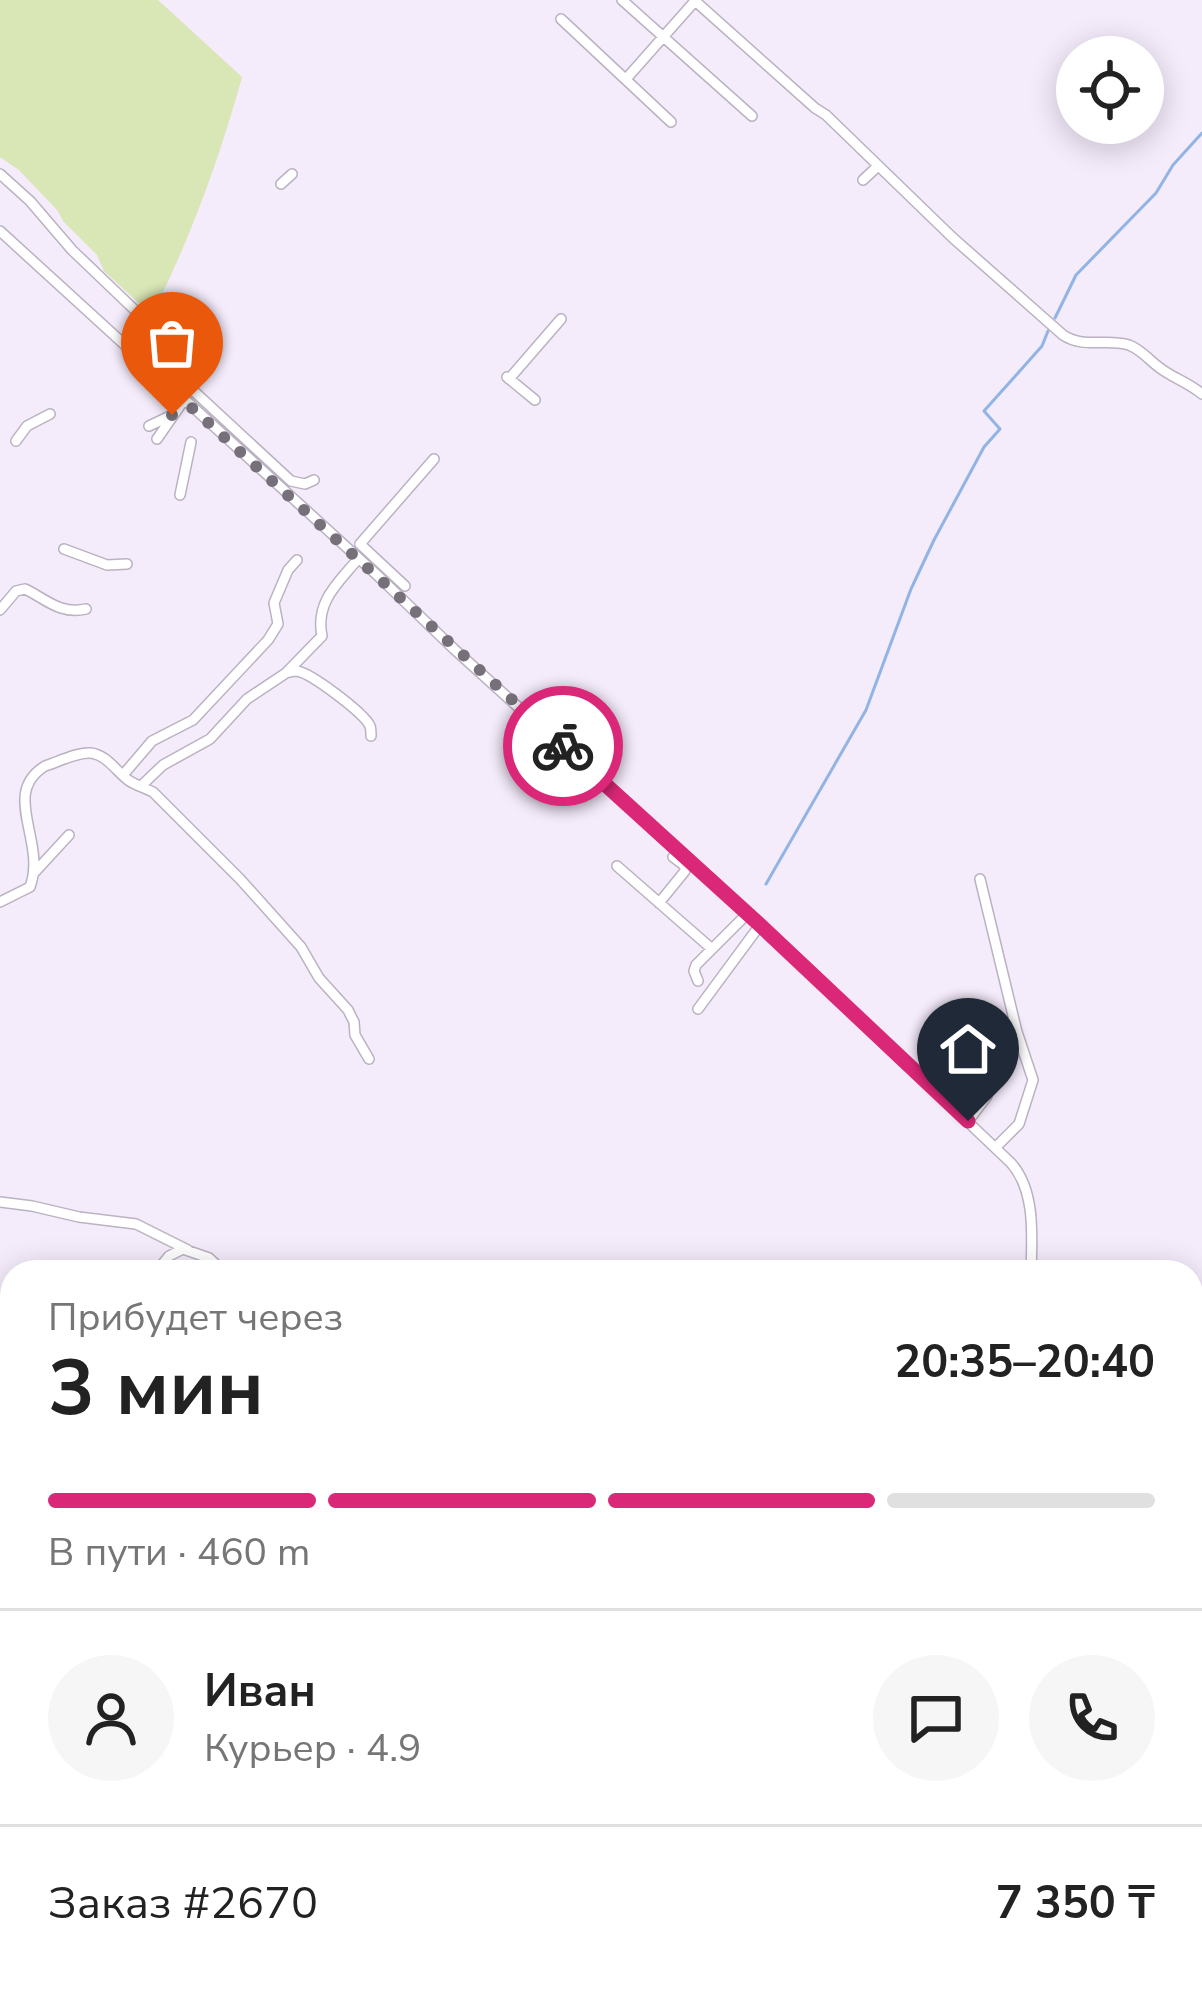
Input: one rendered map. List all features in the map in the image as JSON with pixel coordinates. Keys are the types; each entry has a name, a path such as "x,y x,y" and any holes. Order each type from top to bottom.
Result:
{"street":[{"path":"622,0 752,116"},
{"path":"626,79 695,0 1063,335 1074,343 1136,348 1202,394"},
{"path":"561,19 671,122"},
{"path":"863,180 878,166"},
{"path":"0,174 142,317"},
{"path":"281,184 292,174"},
{"path":"0,231 685,862 760,925 996,1148 1024,1183 1031,1260"},
{"path":"181,301 145,345 291,481 305,484 314,480"},
{"path":"535,400 508,378 561,320"},
{"path":"148,426 188,404"},
{"path":"16,441 27,426 50,414"},
{"path":"157,439 172,415"},
{"path":"180,495 191,442"},
{"path":"406,586 360,544 434,459"},
{"path":"64,549 106,566 127,564"},
{"path":"141,786 164,765 210,739 247,698 286,673 322,636 320,615 325,602 358,559"},
{"path":"123,776 152,741 193,720 268,640 278,624 274,603 297,560"},
{"path":"0,610 16,591 25,589 53,607 86,609"},
{"path":"286,673 297,671 312,677 337,695 366,719 371,736"},
{"path":"18,779 92,753 153,792 301,947 348,1010 369,1059"},
{"path":"15,830 28,850 34,873"},
{"path":"0,902 30,887 34,873 69,835"},
{"path":"673,857 685,862"},
{"path":"659,903 678,882 685,862"},
{"path":"617,866 712,949"},
{"path":"980,879 1033,1079 1024,1099 1023,1117 996,1148"},
{"path":"698,981 694,970 747,914"},
{"path":"698,1009 760,925"},
{"path":"968,1121 985,1100 985,1088"},
{"path":"0,1202 136,1224 210,1260"},
{"path":"166,1260 188,1250"}],"green space":[{"path":"0,0 158,0 242,77 204,194 156,307 142,306 104,271 97,255 58,211 0,157"}],"waterway":[{"path":"1055,318 1076,275 1156,193 1202,133"},
{"path":"766,884 866,710 934,540 984,447 1000,429 984,411 1042,346 1048,331"}],"way so far":[{"path":"172,415 192,408 563,746"}],"route":[{"path":"563,746 968,1121"}]}
